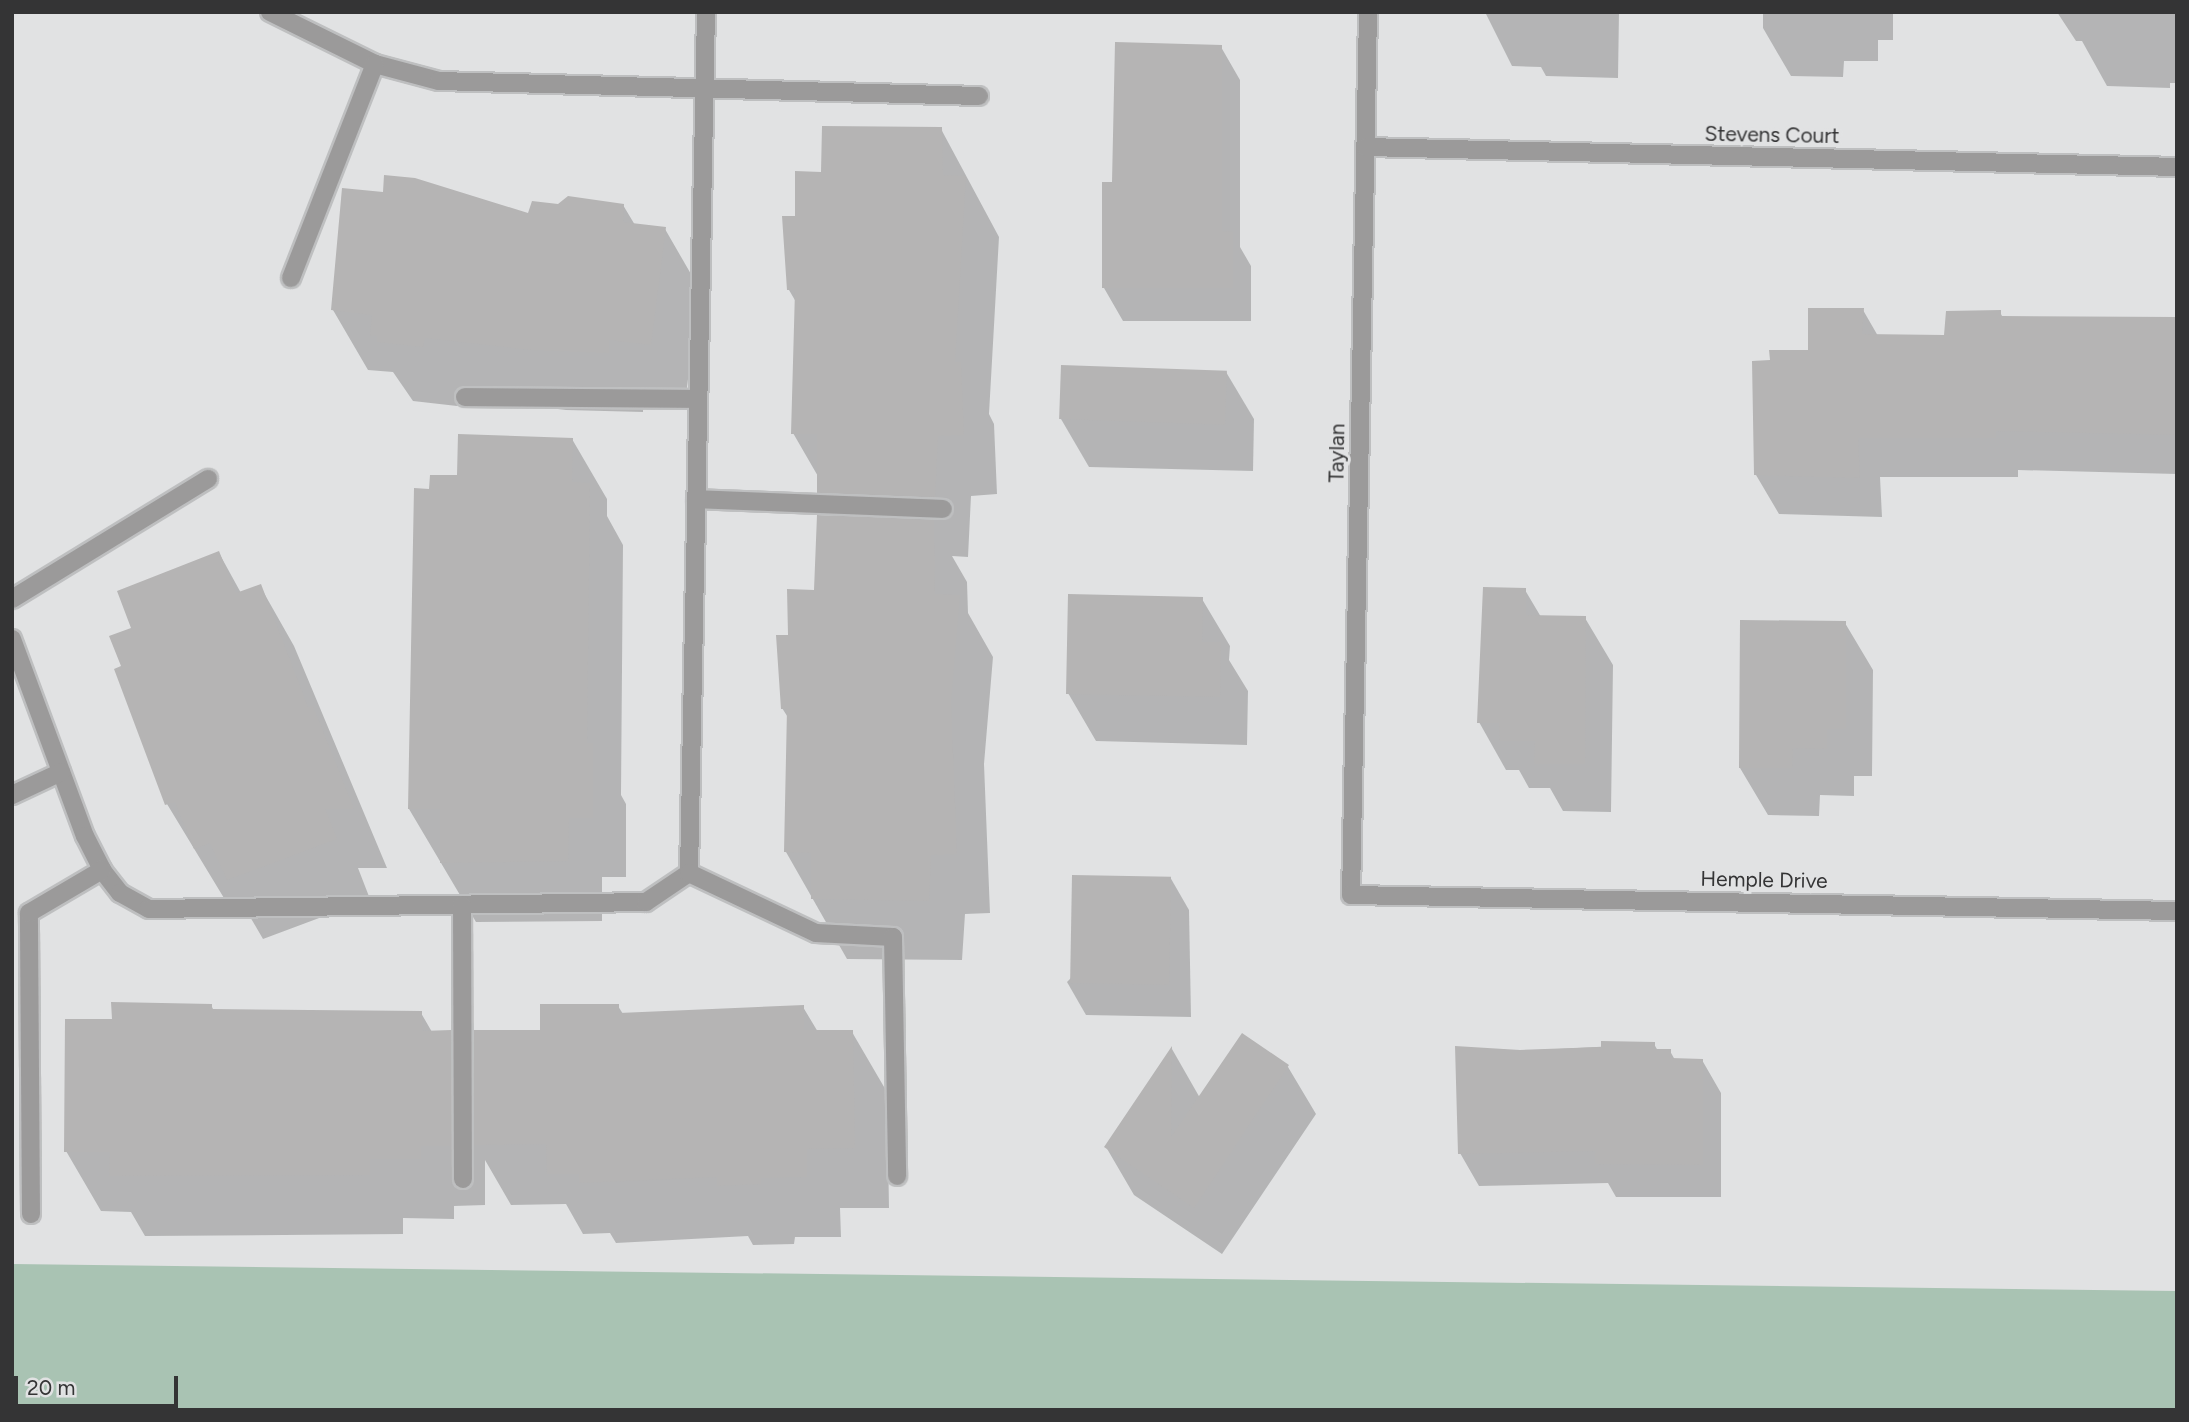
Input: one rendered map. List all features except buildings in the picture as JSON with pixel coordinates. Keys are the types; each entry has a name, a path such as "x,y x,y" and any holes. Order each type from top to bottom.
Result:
{"street":[{"path":"270,12 375,64 439,81 979,96"},
{"path":"689,873 706,12"},
{"name":"Taylan","path":"1351,895 1368,12"},
{"path":"291,278 375,64"},
{"name":"Stevens Court","path":"1366,147 2177,167"},
{"path":"465,397 698,398"},
{"path":"12,599 208,479"},
{"path":"696,499 943,509"},
{"path":"12,639 61,772 102,870 120,893 149,909 646,902 689,873"},
{"path":"12,795 61,772"},
{"path":"31,1214 29,913 102,870"},
{"path":"689,873 816,933 893,937 897,1176"},
{"name":"Hemple Drive","path":"1351,895 2177,911"},
{"path":"462,905 463,1179"}],"green space":[{"path":"12,1264 2177,1291 2177,1410 12,1410"}]}
